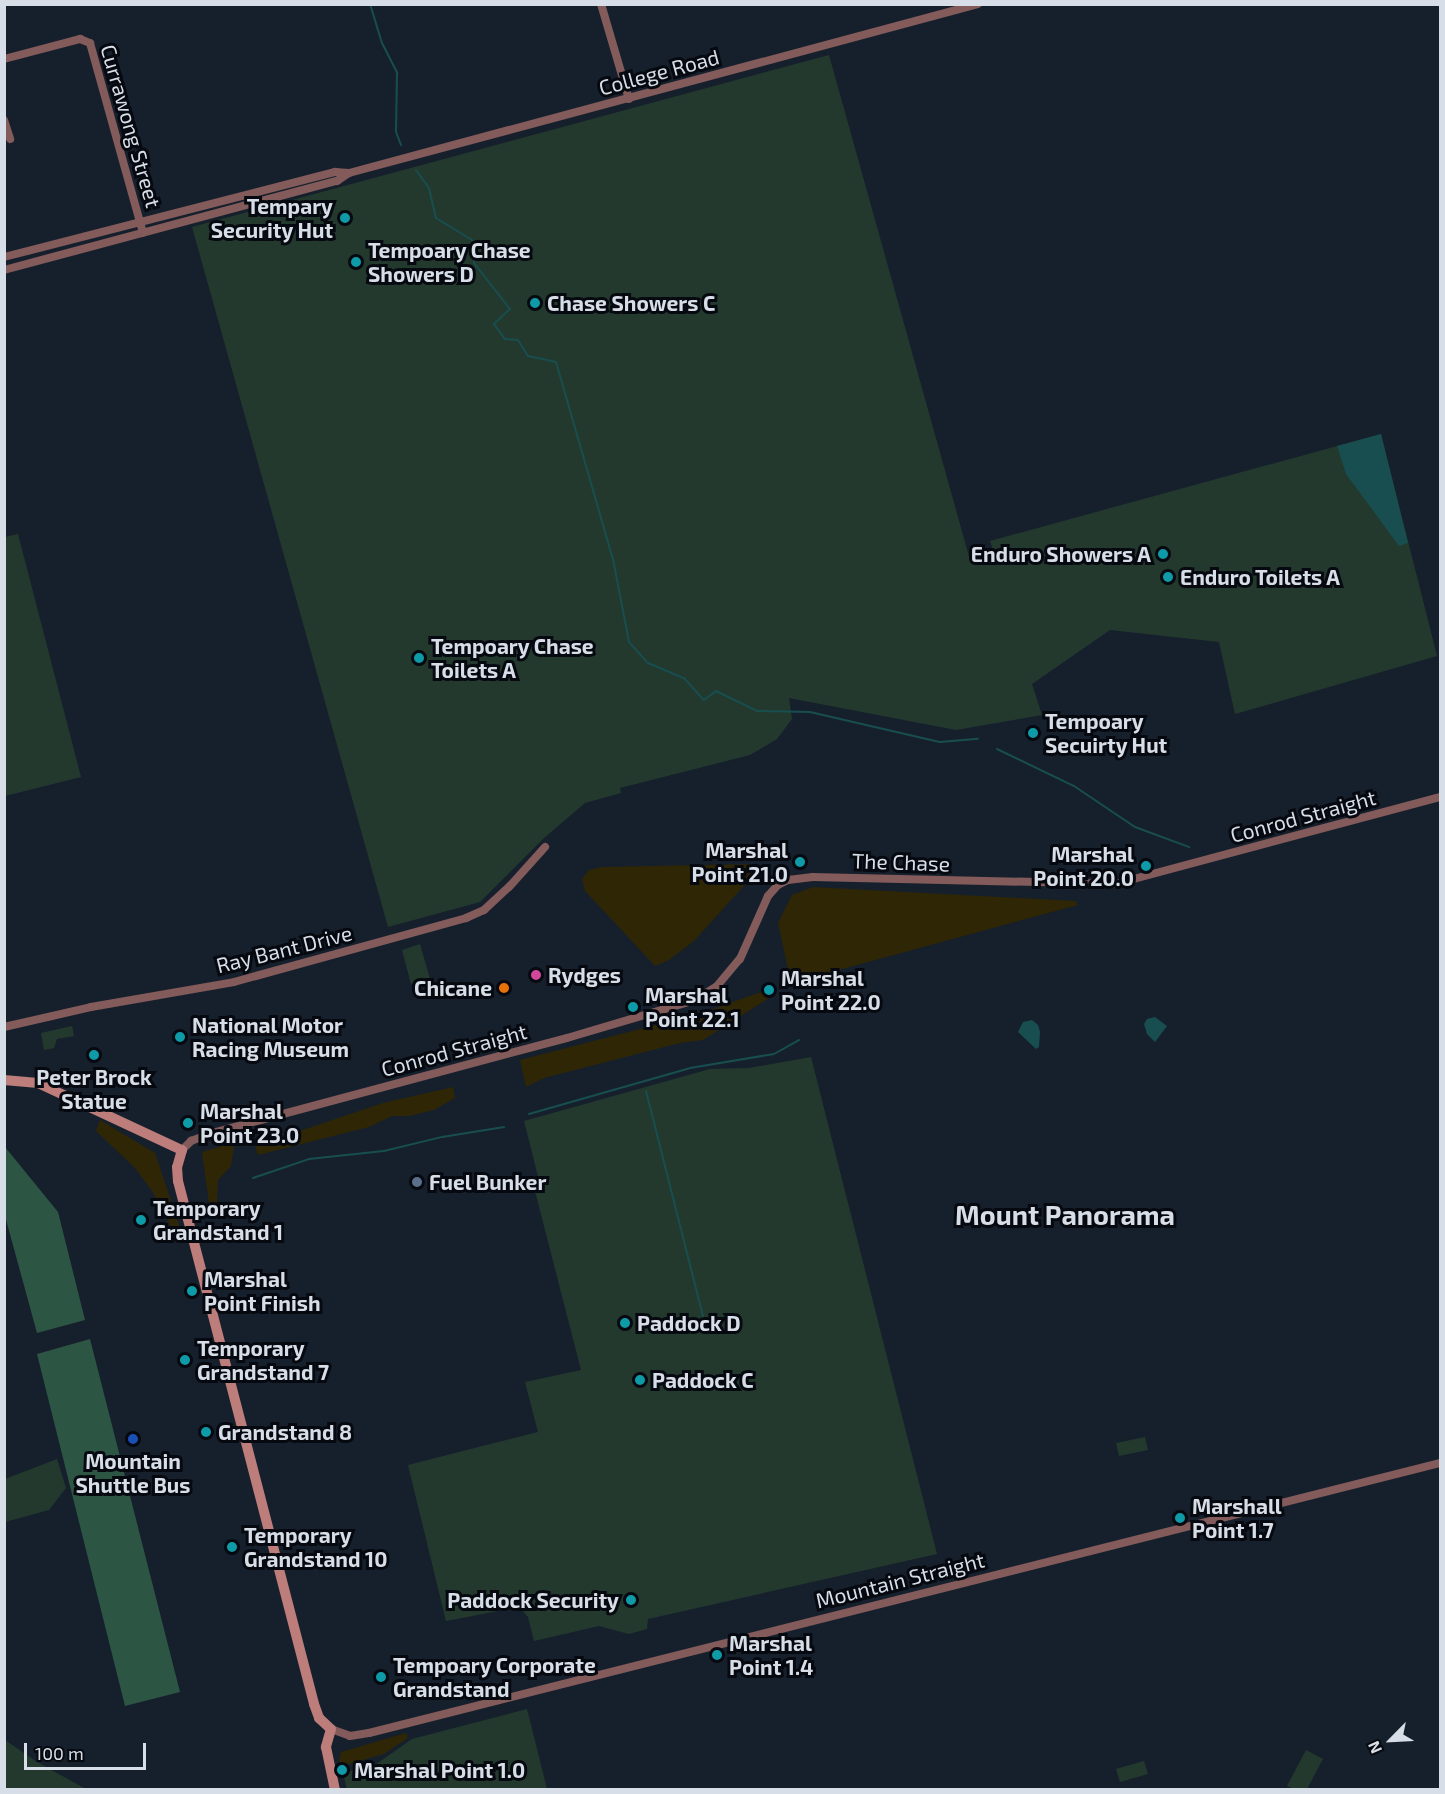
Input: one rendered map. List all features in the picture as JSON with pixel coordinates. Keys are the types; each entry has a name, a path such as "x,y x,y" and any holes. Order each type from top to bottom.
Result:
{"street":[{"path":"601,4 629,99"},
{"name":"College Road","path":"4,270 337,181 349,174 978,4"},
{"name":"Currawong Street","path":"4,59 80,39 90,43 143,233"},
{"path":"4,120 10,139"},
{"name":"College Road","path":"4,257 335,172 349,174"},
{"path":"201,206 204,217"},
{"name":"Conrod Straight","path":"1174,870 1440,797"},
{"name":"Ray Bant Drive","path":"4,1027 91,1007 234,982 466,918 484,910 545,847"},
{"name":"The Chase","path":"690,1003 709,992 732,970 749,944 768,897 778,885 788,880 813,877 1101,885 1126,882 1174,870"},
{"name":"Conrod Straight","path":"182,1150 195,1139 226,1130 690,1003"},
{"path":"4,1080 38,1083 182,1150 177,1167 178,1181 314,1704 319,1718 331,1729 326,1747 335,1790"},
{"name":"Mountain Straight","path":"331,1729 350,1736 369,1732 1440,1462"}],"shaded area":[{"path":"829,55 970,560 994,553 990,541 1381,434 1437,656 1235,714 1219,642 1110,630 1032,684 1042,715 956,730 789,698 792,719 777,739 750,755 620,788 621,793 585,803 544,838 480,902 388,927 192,227"},
{"path":"1381,434 1408,543 1399,546 1346,474 1337,446"},
{"path":"18,534 81,777 5,796 5,537"},
{"path":"420,944 430,979 411,984 402,950"},
{"path":"1155,1017 1167,1026 1155,1042 1147,1034 1144,1024 1147,1019"},
{"path":"1032,1020 1038,1025 1040,1032 1039,1047 1036,1049 1018,1032 1023,1022"},
{"path":"72,1026 74,1036 57,1039 54,1048 44,1050 41,1033"},
{"path":"811,1057 937,1554 648,1619 647,1629 629,1634 599,1626 534,1641 528,1617 519,1607 446,1621 408,1465 538,1432 525,1382 581,1370 535,1191 541,1188 524,1121 710,1069 749,1068"},
{"path":"5,1147 58,1212 85,1320 37,1333 5,1216"},
{"path":"90,1339 180,1692 125,1706 37,1354"},
{"path":"1145,1437 1148,1450 1119,1456 1116,1443"},
{"path":"57,1459 66,1488 49,1510 5,1522 5,1479"},
{"path":"527,1709 547,1789 347,1789 343,1773 375,1765 412,1739"},
{"path":"5,1740 37,1762 86,1789 5,1789"},
{"path":"1306,1750 1323,1759 1307,1789 1293,1789 1287,1786"},
{"path":"1144,1761 1148,1774 1120,1782 1116,1769"}],"sand":[{"path":"755,864 750,879 694,941 669,960 655,966 585,891 582,879 589,870 602,867"},
{"path":"813,887 1076,901 1078,905 791,983 778,923 792,895"},
{"path":"767,990 769,998 703,1040 680,1043 544,1078 526,1087 520,1060 702,1013"},
{"path":"453,1087 455,1098 434,1110 409,1116 392,1116 369,1127 258,1155 255,1146 383,1103"},
{"path":"100,1120 155,1153 182,1234 176,1236 152,1191 135,1168 96,1131"},
{"path":"232,1143 234,1147 231,1166 218,1180 217,1205 210,1211 202,1152"},
{"path":"406,1733 408,1738 384,1754 338,1767 341,1752"}],"waterway":[{"path":"370,4 382,43 397,73 396,132 401,145"},
{"path":"416,170 429,188 436,218 477,243 474,263 510,309 494,324 505,339 518,340 528,356 556,362 613,559 629,642 648,663 684,678 704,700 716,691 757,711 810,712 940,742 978,739"},
{"path":"997,749 1074,786 1135,827 1189,847"},
{"path":"529,1114 690,1068 774,1054 799,1040"},
{"path":"646,1091 705,1324"},
{"path":"253,1178 309,1159 384,1151 442,1137 504,1127"}],"place":[{"name":"Tempary Security Hut","path":"345,218"},
{"name":"Tempoary Chase Showers D","path":"356,262"},
{"name":"Chase Showers C","path":"535,303"},
{"name":"Enduro Showers A","path":"1163,554"},
{"name":"Enduro Toilets A","path":"1168,577"},
{"name":"Tempoary Chase Toilets A","path":"419,658"},
{"name":"Tempoary Secuirty Hut","path":"1033,733"},
{"name":"Marshal Point 21.0","path":"800,862"},
{"name":"Marshal Point 20.0","path":"1146,866"},
{"name":"Rydges","path":"536,975"},
{"name":"Chicane","path":"504,988"},
{"name":"Marshal Point 22.0","path":"769,990"},
{"name":"Marshal Point 22.1","path":"633,1007"},
{"name":"National Motor Racing Museum","path":"180,1037"},
{"name":"Peter Brock Statue","path":"94,1055"},
{"name":"Marshal Point 23.0","path":"188,1123"},
{"name":"Fuel Bunker","path":"417,1182"},
{"name":"Temporary Grandstand 1","path":"141,1220"},
{"name":"Marshal Point Finish","path":"192,1291"},
{"name":"Paddock D","path":"625,1323"},
{"name":"Temporary Grandstand 7","path":"185,1360"},
{"name":"Paddock C","path":"640,1380"},
{"name":"Grandstand 8","path":"206,1432"},
{"name":"Mountain Shuttle Bus","path":"133,1439"},
{"name":"Marshall Point 1.7","path":"1180,1518"},
{"name":"Temporary Grandstand 10","path":"232,1547"},
{"name":"Paddock Security","path":"631,1600"},
{"name":"Marshal Point 1.4","path":"717,1655"},
{"name":"Tempoary Corporate Grandstand","path":"381,1677"},
{"name":"Marshal Point 1.0","path":"342,1770"}],"district":[{"name":"Mount Panorama","path":"1065,1215"}]}
